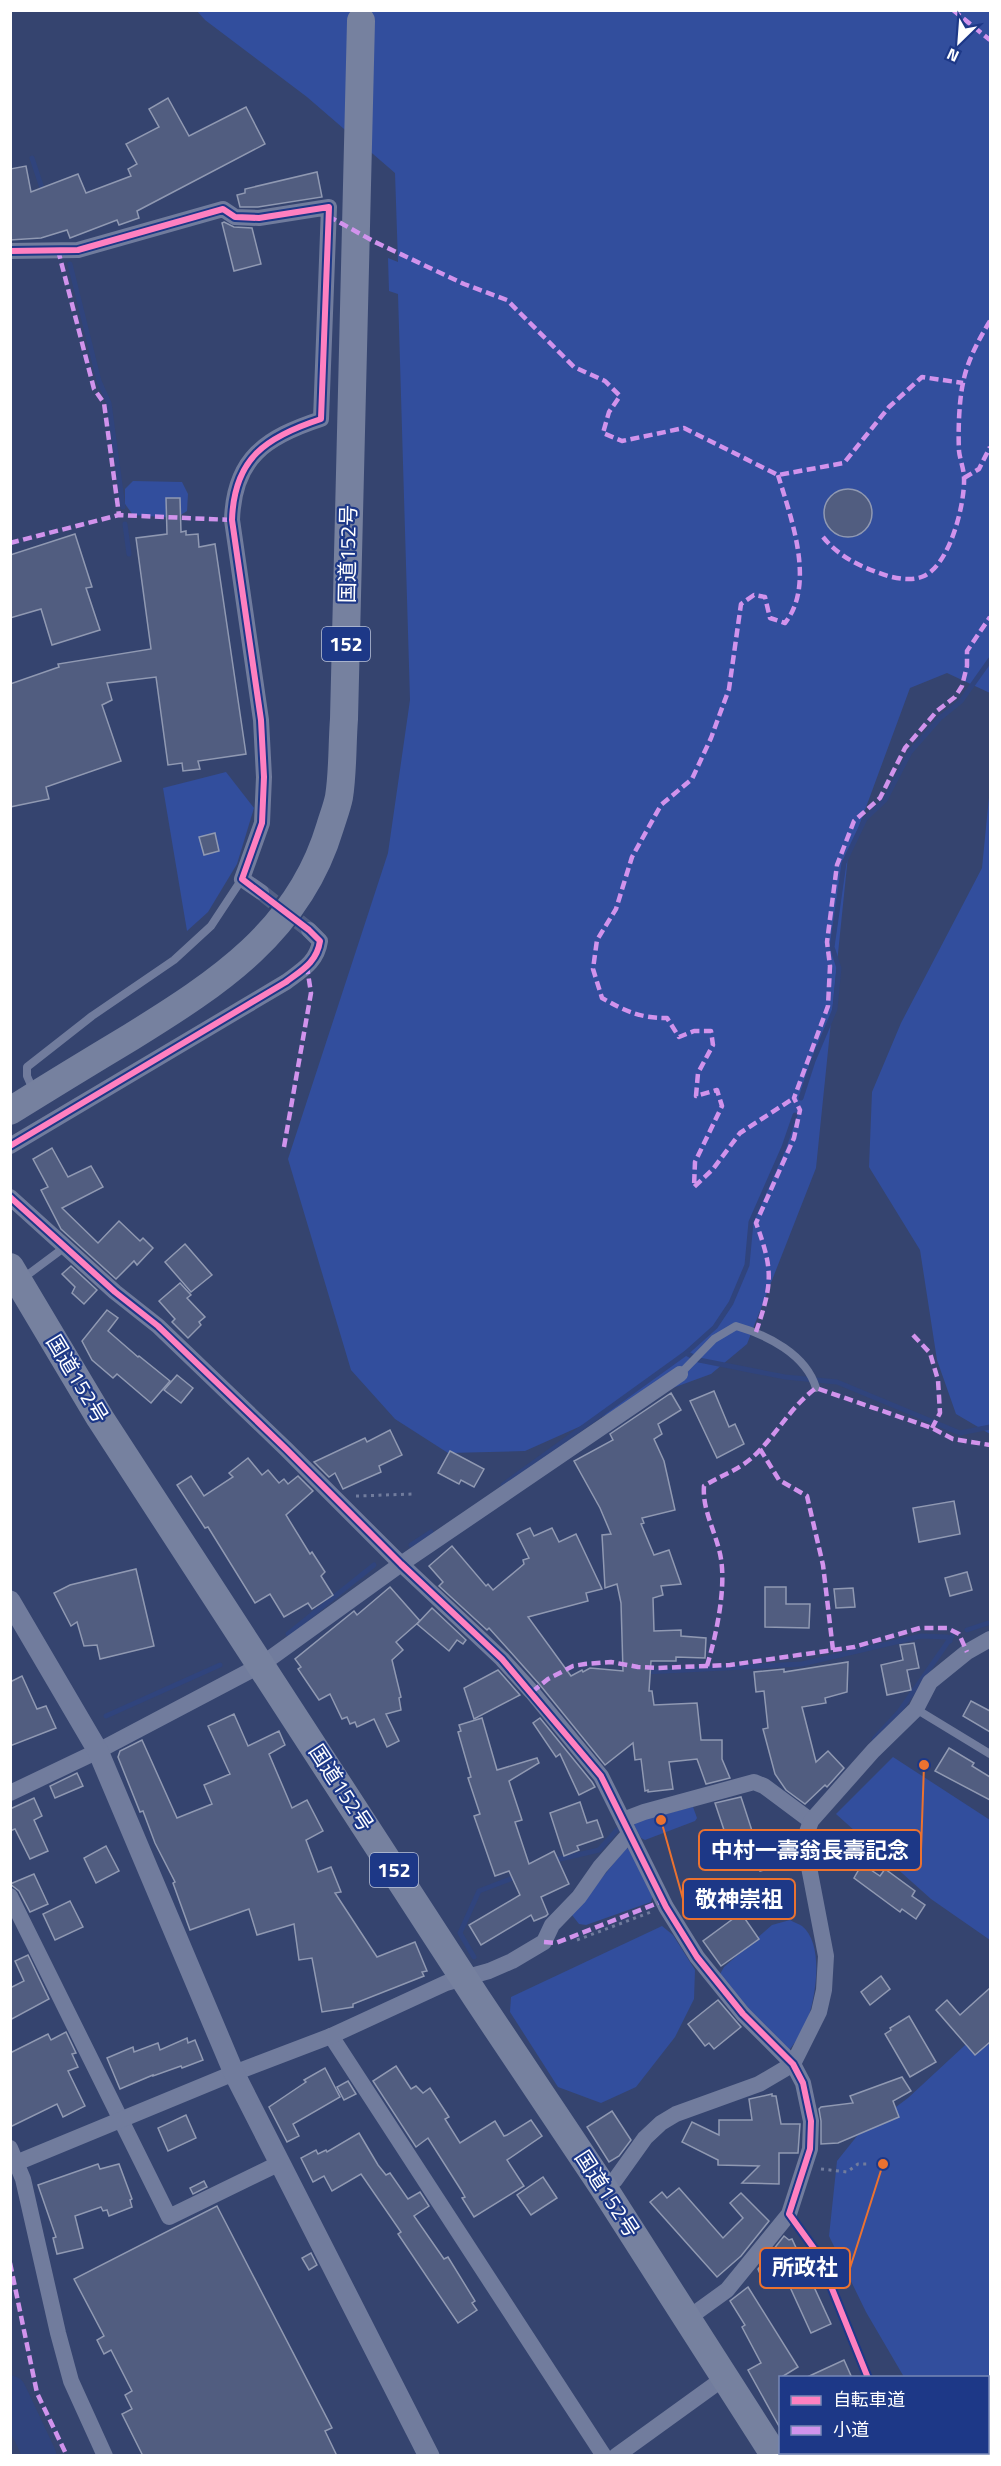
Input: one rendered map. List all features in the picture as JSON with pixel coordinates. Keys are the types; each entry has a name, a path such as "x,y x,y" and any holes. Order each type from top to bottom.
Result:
{"highway":[{"name":"国道152号","path":"10,1111 184,1004 245,958 292,906 309,879 339,797 344,719 361,21"},
{"name":"国道152号","path":"15,1274 100,1418 464,1979 603,2187 775,2456"}],"street":[{"path":"10,251 78,250 223,209 235,218 259,218 328,207 321,419 289,430 255,453 233,497 232,520 261,720 264,777 262,823 242,879 261,892"},
{"path":"10,1146 307,967 318,954 320,941 309,930"},
{"path":"10,1197 115,1292 158,1326 401,1564 502,1659 532,1692 601,1776 666,1907 697,1957 743,2014 793,2064 803,2083 811,2121 810,2149 789,2214 727,2290 687,2319"},
{"path":"10,1793 98,1751 261,1665 401,1564 683,1370"},
{"path":"10,1601 98,1751 234,2073 429,2456"},
{"path":"603,2187 615,2180 645,2138 661,2123 676,2114 759,2084 793,2064 819,2012 824,1990 825,1956 806,1850 808,1827 873,1751 916,1709 930,1682 967,1652 990,1639"},
{"path":"105,2456 71,2381 23,2179 13,2155 120,2119 331,2036 446,1983 464,1979 512,1960 544,1941 552,1925 579,1898 626,1827 644,1812 754,1782 764,1786 808,1827"},
{"path":"10,1896 169,2217 280,2163"},
{"path":"331,2036 604,2456"},
{"path":"616,2456 724,2378"}],"lane":[{"path":"36,1095 27,1076 27,1066 92,1016 174,960 211,926 242,879"},
{"path":"15,1274 65,1247"},
{"path":"683,1370 714,1339 736,1326 769,1338 800,1361 812,1374 816,1388"},
{"path":"916,1709 990,1754"},
{"path":"789,2214 818,2254 867,2376"}],"path":[{"path":"333,1496 414,1494"},
{"path":"758,1850 808,1827"},
{"path":"704,1849 723,1842"},
{"path":"722,1865 738,1858"},
{"path":"577,1940 666,1907"},
{"path":"806,2161 819,2169 847,2172 858,2164 870,2164"}],"shaded area":[{"path":"197,11 990,11 990,693 947,673 910,688 848,856 816,1168 747,1344 711,1374 637,1401 525,1451 448,1453 395,1419 351,1370 288,1159 388,853 410,700 398,294 389,291 388,258 398,262 395,173 307,97 205,20"},
{"path":"133,481 182,482 188,494 187,511 176,518 133,515 125,504 125,489"},
{"path":"226,772 254,808 237,864 208,912 187,931 163,788"},
{"path":"990,787 990,1434 956,1414 937,1360 920,1250 869,1167 872,1092 901,1023 982,868"},
{"path":"893,1757 990,1820 990,1940 931,1899 836,1814"},
{"path":"693,1807 697,1818 695,1821 645,1840 641,1838 634,1825 636,1821"},
{"path":"626,1848 630,1849 653,1895 651,1902 586,1925 579,1924 572,1915"},
{"path":"790,1920 802,1926 809,1935 814,1947 816,1976 815,1991 808,2018 802,2032 788,2052 781,2048 720,1974 724,1967 772,1925"},
{"path":"662,1926 673,1935 695,1970 694,1999 675,2037 636,2087 601,2103 558,2087 510,2012 511,1997"},
{"path":"990,2022 990,2455 948,2454 989,2454 989,2376 903,2376 866,2312 829,2236 837,2161 857,2136 908,2098"}],"building":[{"path":"168,98 189,136 246,107 265,144 137,211 139,218 119,225 117,220 70,238 67,230 41,238 10,240 10,169 26,166 31,192 78,174 86,193 131,176 128,169 137,164 126,144 159,127 149,109"},
{"path":"317,172 322,197 258,207 240,207 237,195 245,193 245,189"},
{"path":"222,223 234,227 252,228 261,264 234,271"},
{"path":"848,489 865,496 872,513 865,530 848,537 831,530 824,513 831,496"},
{"path":"166,498 180,498 181,532 186,531 186,535 198,534 199,547 215,544 246,754 198,761 200,769 183,771 182,763 168,765 156,677 107,683 112,700 102,705 121,761 46,787 49,799 10,807 10,684 59,667 58,664 151,649 136,538 167,534"},
{"path":"75,534 92,587 86,588 100,630 52,645 41,609 10,618 10,555"},
{"path":"215,833 219,851 204,855 199,837"},
{"path":"52,1148 68,1177 91,1166 103,1187 62,1208 98,1243 119,1221 140,1241 143,1238 153,1248 137,1265 134,1261 116,1279 61,1229 41,1190 48,1187 33,1159"},
{"path":"185,1244 212,1275 191,1292 165,1262"},
{"path":"71,1266 97,1290 84,1304 72,1293 75,1287 62,1274"},
{"path":"180,1283 191,1295 187,1298 205,1317 199,1322 201,1325 188,1338 172,1322 175,1319 159,1301"},
{"path":"107,1310 118,1318 108,1331 170,1381 151,1403 117,1374 113,1378 92,1360 82,1341"},
{"path":"177,1375 193,1388 181,1403 164,1390"},
{"path":"714,1391 729,1427 735,1424 744,1444 717,1458 690,1401"},
{"path":"671,1393 681,1410 658,1424 662,1434 654,1439 664,1461 675,1510 642,1518 644,1523 641,1524 654,1555 669,1550 681,1584 661,1586 663,1595 653,1598 654,1631 681,1630 681,1636 706,1638 705,1658 676,1657 676,1661 651,1661 649,1691 652,1691 654,1705 697,1703 701,1740 722,1740 722,1759 730,1778 706,1784 697,1759 669,1762 673,1789 648,1792 648,1790 645,1791 641,1759 635,1760 633,1743 605,1765 540,1685 489,1628 487,1630 439,1586 443,1582 429,1566 452,1546 486,1586 488,1584 493,1590 524,1564 523,1560 529,1558 517,1534 530,1528 534,1536 552,1528 559,1542 576,1534 602,1589 586,1593 588,1601 528,1617 571,1676 590,1668 623,1671 621,1603 617,1584 605,1588 602,1535 611,1534 600,1508 574,1461 613,1440 610,1434"},
{"path":"390,1430 402,1455 379,1466 381,1472 343,1489 335,1473 329,1477 314,1462 365,1438 367,1442"},
{"path":"450,1451 484,1469 474,1487 461,1480 459,1484 438,1473"},
{"path":"248,1458 262,1475 268,1470 279,1483 284,1479 288,1484 298,1476 313,1491 286,1515 310,1554 312,1552 325,1572 321,1576 333,1595 312,1609 308,1603 284,1617 270,1594 255,1603 208,1527 205,1528 177,1485 191,1476 204,1496 233,1477 229,1473"},
{"path":"954,1501 960,1534 919,1542 913,1508"},
{"path":"136,1569 154,1646 100,1659 97,1645 84,1646 77,1622 71,1626 54,1593 70,1585"},
{"path":"967,1572 972,1590 950,1596 945,1578"},
{"path":"390,1587 420,1621 396,1642 403,1650 392,1660 401,1697 399,1698 401,1710 386,1714 399,1741 387,1747 374,1719 357,1727 355,1722 350,1724 347,1717 342,1719 330,1694 319,1700 298,1669 301,1667 295,1659 354,1611 357,1615"},
{"path":"765,1587 786,1587 786,1604 810,1604 809,1628 765,1627"},
{"path":"853,1588 855,1607 836,1608 834,1589"},
{"path":"432,1608 466,1640 463,1644 457,1640 449,1651 417,1624"},
{"path":"914,1643 919,1668 907,1670 911,1690 887,1695 881,1665 903,1660 900,1645"},
{"path":"848,1662 847,1692 825,1698 826,1703 802,1707 816,1762 828,1751 844,1768 827,1787 825,1785 805,1804 786,1790 775,1774 763,1729 768,1728 764,1691 756,1692 754,1672 784,1669 784,1672"},
{"path":"498,1670 520,1695 474,1719 464,1688"},
{"path":"22,1676 37,1709 46,1706 56,1728 10,1746 10,1682"},
{"path":"971,1701 990,1711 990,1732 963,1716"},
{"path":"234,1714 248,1746 279,1731 285,1745 269,1754 292,1808 307,1800 323,1831 306,1840 318,1872 331,1867 341,1892 335,1893 377,1957 415,1942 427,1971 422,1972 424,1976 353,2004 353,2007 322,2012 312,1958 299,1960 294,1924 257,1935 249,1909 190,1930 173,1883 175,1882 155,1843 143,1811 140,1812 118,1757 120,1751 142,1740 177,1818 212,1804 204,1785 230,1774 208,1726"},
{"path":"482,1718 497,1770 537,1758 539,1763 509,1781 522,1820 515,1822 529,1864 554,1851 569,1884 541,1897 548,1914 546,1916 534,1921 531,1915 481,1945 469,1925 520,1895 509,1871 495,1876 474,1816 480,1814 468,1778 471,1777 458,1732 461,1731 459,1725"},
{"path":"540,1718 595,1787 579,1795 560,1754 556,1757 533,1723"},
{"path":"949,1748 974,1763 972,1766 990,1777 990,1800 935,1771"},
{"path":"77,1773 83,1786 55,1798 50,1786"},
{"path":"741,1797 756,1843 731,1851 715,1803"},
{"path":"34,1798 42,1816 34,1820 48,1851 30,1859 15,1829 10,1831 10,1809"},
{"path":"580,1802 587,1823 597,1820 603,1837 577,1846 579,1850 564,1856 550,1813"},
{"path":"106,1846 119,1871 96,1883 84,1858"},
{"path":"774,1849 778,1866 760,1871 755,1854"},
{"path":"862,1864 880,1876 885,1869 915,1891 912,1896 925,1905 916,1919 902,1909 900,1912 854,1878"},
{"path":"34,1874 48,1904 30,1912 19,1891 10,1884"},
{"path":"70,1901 83,1927 55,1940 43,1914"},
{"path":"741,1913 759,1939 721,1966 703,1941"},
{"path":"28,1955 49,1999 10,2020 10,1988 24,1981 15,1961"},
{"path":"881,1976 890,1989 870,2005 861,1992"},
{"path":"990,1988 990,2042 975,2055 936,2010 947,2000 960,2015"},
{"path":"718,2000 741,2027 714,2049 709,2043 705,2046 688,2024"},
{"path":"909,2016 936,2062 910,2077 885,2034"},
{"path":"66,2032 76,2053 72,2054 78,2067 68,2071 85,2106 63,2117 57,2104 10,2127 10,2053 48,2034 51,2040"},
{"path":"187,2038 188,2043 195,2040 203,2060 153,2075 120,2089 107,2058 133,2047 134,2052 158,2043 160,2050"},
{"path":"396,2066 411,2089 416,2086 423,2093 430,2088 449,2117 445,2119 460,2143 495,2121 504,2136 531,2120 542,2136 507,2160 524,2186 474,2217 462,2198 465,2197 461,2190 428,2138 416,2147 373,2081"},
{"path":"325,2068 340,2097 293,2124 299,2136 287,2142 269,2107 306,2082 304,2080"},
{"path":"902,2077 911,2091 893,2101 899,2117 838,2143 821,2144 819,2109 821,2107 853,2103 850,2096"},
{"path":"348,2081 356,2094 344,2100 337,2087"},
{"path":"772,2094 776,2096 781,2124 800,2124 798,2153 779,2153 779,2184 742,2183 759,2166 718,2165 718,2160 682,2142 692,2122 719,2135 719,2120 752,2120 749,2099"},
{"path":"612,2111 631,2140 619,2156 609,2162 587,2127"},
{"path":"186,2115 196,2138 168,2151 158,2128"},
{"path":"359,2133 378,2165 386,2175 390,2173 408,2199 420,2192 429,2206 414,2216 444,2259 448,2257 475,2301 472,2303 477,2310 458,2323 398,2234 401,2232 361,2174 332,2191 324,2176 313,2182 301,2158 316,2150 318,2154 326,2150 327,2152"},
{"path":"98,2164 100,2169 119,2164 132,2199 130,2200 132,2207 109,2216 107,2210 103,2211 101,2207 75,2216 83,2248 57,2254 53,2238 56,2237 38,2185"},
{"path":"543,2177 557,2198 531,2215 517,2195"},
{"path":"204,2181 207,2187 193,2194 190,2188"},
{"path":"679,2188 723,2238 743,2218 730,2203 741,2193 769,2221 741,2256 717,2277 650,2202 662,2192 667,2198"},
{"path":"217,2206 332,2428 325,2431 337,2456 143,2456 122,2414 132,2409 125,2395 132,2391 111,2350 104,2354 97,2340 104,2336 74,2279"},
{"path":"784,2236 789,2240 792,2239 831,2324 811,2333 784,2274 764,2283 758,2269"},
{"path":"311,2253 317,2265 309,2270 302,2258"},
{"path":"748,2287 798,2367 783,2376 779,2376 779,2426 748,2370 761,2363 742,2327 745,2325 730,2301"},
{"path":"844,2360 851,2376 809,2376"}],"waterway":[{"path":"32,158 44,194"},
{"path":"70,264 99,381 109,403 123,507"},
{"path":"125,524 129,554"},
{"path":"801,1098 813,1061 835,1009 839,968 832,947 844,863 865,819 885,800 910,752 940,718 961,701 990,660"},
{"path":"686,1353 715,1327 731,1303 747,1265 751,1222 784,1147 795,1115"},
{"path":"503,1485 686,1353 699,1360 785,1377 837,1382 960,1433 990,1427"},
{"path":"411,1545 431,1532"},
{"path":"288,1634 374,1565"},
{"path":"967,1630 988,1623"},
{"path":"645,1672 802,1664 921,1636 947,1637 950,1641"},
{"path":"874,1739 899,1712 952,1636"},
{"path":"106,1716 220,1665"},
{"path":"551,1861 599,1850 617,1830"},
{"path":"474,1957 460,1933 479,1891 518,1876"},
{"path":"10,2392 40,2456"}],"tunnel":[{"path":"261,892 309,930"}],"marked path":[{"path":"953,10 990,40"},
{"path":"328,216 375,242 464,284 507,300 574,367 605,381 620,396 609,412 603,433 622,441 684,428 778,475 844,463 889,407 922,377 963,383"},
{"path":"58,250 94,389 104,403 119,515"},
{"path":"823,537 837,551 861,566 897,578 920,578 933,569 941,559 959,517 964,489 964,475 959,451 963,383 970,358 990,321"},
{"path":"964,478 979,469 990,447"},
{"path":"778,475 798,551 799,589 794,607 785,623 770,618 765,597 754,595 741,604 729,689 711,738 692,779 661,805 632,857 616,909 597,940 593,969 602,998 610,1003 640,1015 667,1018 679,1037 694,1031 711,1031 713,1045 698,1073 696,1096 717,1090 722,1106 695,1162 694,1187 713,1169 740,1133 794,1098"},
{"path":"10,543 119,515 232,520"},
{"path":"756,1332 768,1290 769,1278 766,1254 756,1223 794,1138 800,1110 794,1098 828,1006 830,966 827,942 837,865 854,821 880,798 905,748 937,711 955,697 962,686 967,666 967,651 990,617"},
{"path":"284,1147 311,993 307,967"},
{"path":"913,1335 930,1353 938,1380 940,1413 932,1428"},
{"path":"707,1666 719,1613 722,1571 719,1550 705,1504 704,1486 739,1467 752,1457 800,1402 816,1388 932,1428 953,1439 990,1445"},
{"path":"760,1449 779,1480 807,1496 823,1565 833,1650"},
{"path":"532,1692 548,1679 573,1666 585,1664 611,1662 658,1668 730,1665 854,1647 920,1628 947,1628 959,1634 967,1652"},
{"path":"544,1942 556,1943 663,1901"},
{"path":"10,2263 37,2393 67,2456"}],"cycle path":[{"path":"10,251 78,250 223,209 235,217 259,218 329,207 321,419 284,434 257,453 239,481 232,520 261,720 264,777 262,823 242,879 320,941 316,955 308,965 286,982 10,1146"},
{"path":"10,1197 115,1292 158,1326 401,1564 502,1659 601,1776 666,1907 697,1957 743,2014 793,2064 803,2083 811,2121 810,2149 789,2214 818,2254 867,2376"}],"place":[{"name":"中村一壽翁長壽記念","path":"924,1765"},
{"name":"敬神崇祖","path":"661,1820"},
{"name":"所政社","path":"883,2164"}]}
